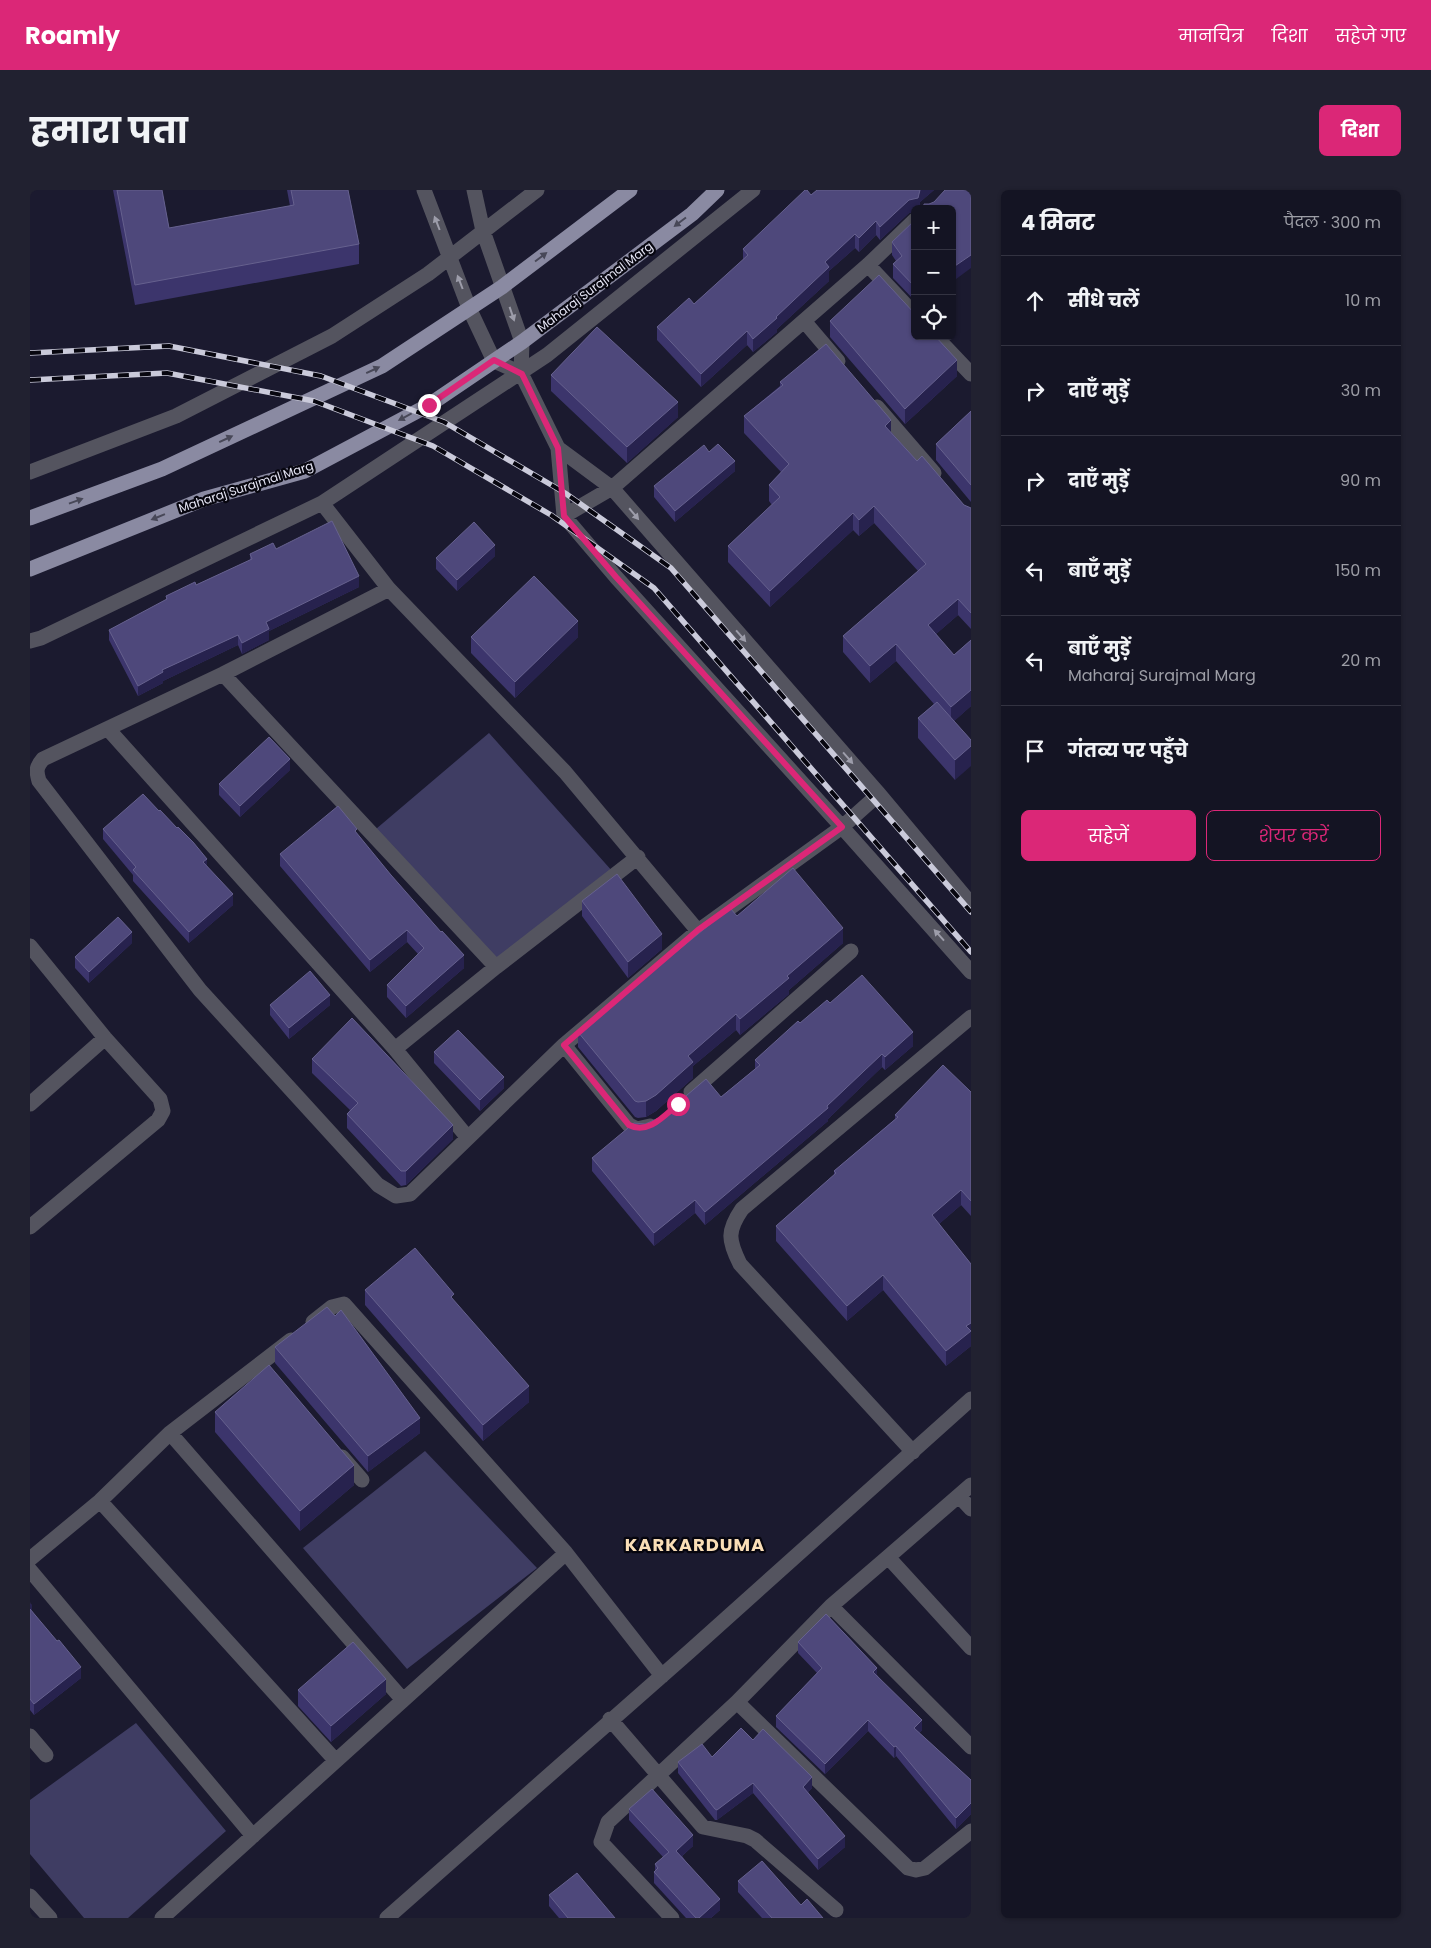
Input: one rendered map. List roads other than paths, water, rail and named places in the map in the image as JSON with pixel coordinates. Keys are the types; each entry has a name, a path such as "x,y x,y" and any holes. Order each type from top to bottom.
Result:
{"main road":[{"path":"30,518 162,469 382,366 502,287 630,190"},
{"name":"Maharaj Surajmal Marg","path":"30,569 204,499 305,471 429,405 522,342 692,214 716,190"}],"street":[{"path":"424,190 469,308 494,360 522,374"},
{"path":"474,190 483,230 522,342 522,374 558,448 564,516 616,577 971,972"},
{"path":"30,472 176,416 332,336 428,274 536,190"},
{"path":"30,641 67,626 322,503 522,374 753,190"},
{"path":"564,516 612,488 868,265 911,224"},
{"path":"868,265 911,311"},
{"path":"804,321 849,374"},
{"path":"939,340 971,374"},
{"path":"868,396 945,486"},
{"path":"558,448 612,488 879,794 971,904"},
{"path":"322,503 389,589 565,772 698,930"},
{"path":"389,589 223,674 43,759 37,765 36,773 39,781 200,990 378,1184 396,1196 410,1194 564,1045 698,930 842,827 879,794"},
{"path":"223,674 496,967"},
{"path":"108,729 395,1049 468,1138"},
{"path":"395,1049 496,967 638,857"},
{"path":"30,946 105,1038 160,1099 163,1111 158,1120 30,1227"},
{"path":"678,1104 851,951"},
{"path":"913,1452 740,1264 732,1248 730,1237 733,1222 742,1209 971,1017"},
{"path":"31,1100 105,1038"},
{"path":"564,1045 629,1125 636,1129 649,1126 662,1117"},
{"path":"30,1559 100,1501 170,1433 332,1307 344,1304 566,1553 662,1676"},
{"path":"262,1362 274,1377"},
{"path":"391,1917 553,1773 610,1719 662,1676 971,1399"},
{"path":"170,1433 403,1700"},
{"path":"331,1444 362,1480"},
{"path":"672,1918 601,1842 608,1822 737,1702 831,1606 971,1485"},
{"path":"958,1496 971,1509"},
{"path":"100,1501 336,1761"},
{"path":"162,1918 566,1553"},
{"path":"888,1557 971,1648"},
{"path":"30,1570 253,1836"},
{"path":"831,1606 971,1747"},
{"path":"737,1702 908,1868 916,1870 925,1868 971,1831"},
{"path":"610,1719 703,1827 747,1836 755,1840 836,1910"},
{"path":"30,1736 46,1755"},
{"path":"30,1896 50,1918"}],"railway":[{"path":"30,353 169,346 321,376 444,422 565,493 671,568 971,912"},
{"path":"30,380 167,373 314,401 433,446 551,515 654,588 971,952"}],"district":[{"name":"KARKARDUMA","path":"695,1545"}]}
